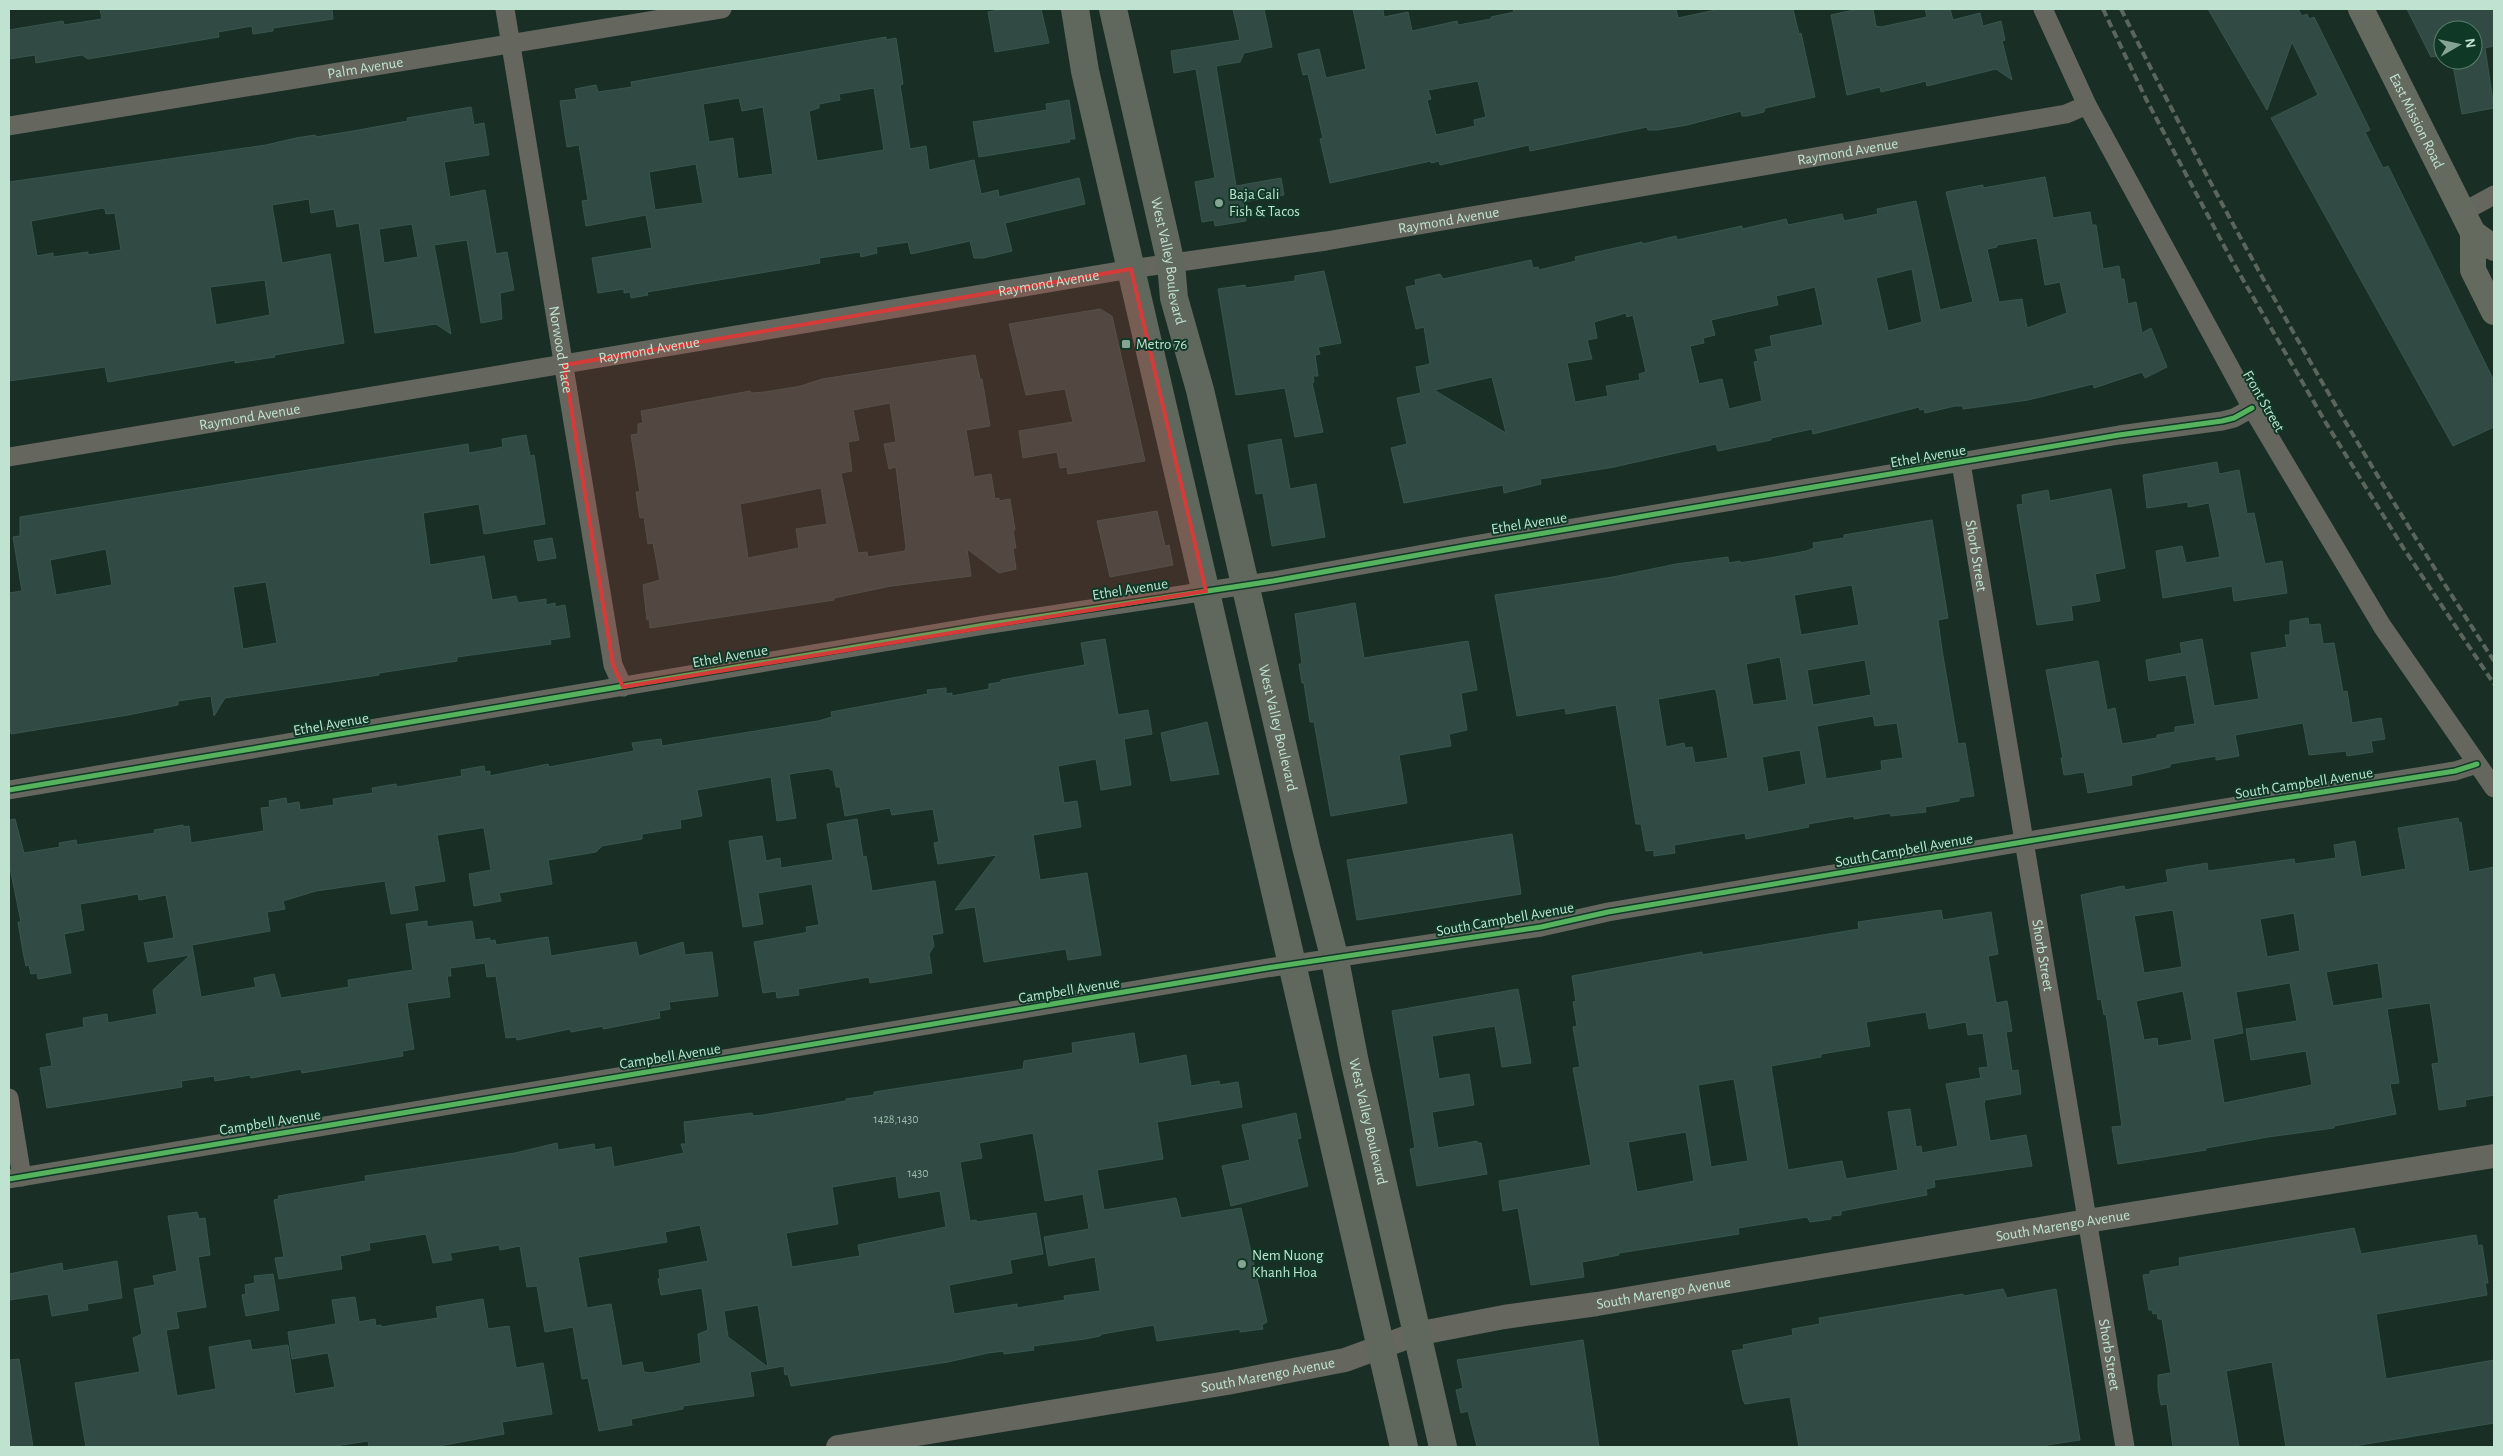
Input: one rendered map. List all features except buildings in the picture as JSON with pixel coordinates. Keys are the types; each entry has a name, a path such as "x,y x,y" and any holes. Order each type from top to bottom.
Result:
{"main road":[{"path":"1075,9 1086,71 1131,269 1404,1447"},
{"name":"West Valley Boulevard","path":"1113,9 1171,264 1174,298 1200,390 1244,585 1335,960 1416,1334 1443,1447"},
{"name":"East Mission Road","path":"2361,9 2477,231 2473,270 2494,312"}],"street":[{"name":"Norwood Place","path":"505,9 613,664 623,687"},
{"name":"Palm Avenue","path":"9,126 722,9"},
{"name":"Front Street","path":"2043,9 2088,105 2252,408 2382,626 2494,788"},
{"name":"Raymond Avenue","path":"9,457 1131,269 1326,241 2066,114 2088,105"},
{"path":"2477,231 2494,195"},
{"name":"Ethel Avenue","path":"9,790 985,625 1244,585 2119,435 2234,418 2252,408"},
{"name":"Shorb Street","path":"1961,463 2125,1447"},
{"name":"South Campbell Avenue","path":"1335,960 1541,927 1608,912 2455,771 2477,764"},
{"name":"Campbell Avenue","path":"15,1178 1268,968 1335,960"},
{"path":"9,1098 15,1178"},
{"name":"South Marengo Avenue","path":"838,1447 1227,1383 1345,1360 1416,1334 2087,1221 2494,1156"}],"highlighted area":[{"path":"1131,269 1206,591 623,687 613,665 564,365"}],"railway":[{"path":"2103,9 2146,99 2231,259 2326,423 2404,549 2494,684"},
{"path":"2121,9 2207,176 2298,341 2345,422 2494,661"}],"cycle path":[{"path":"9,790 985,625 1273,581 2119,435 2222,421 2234,418 2252,408"},
{"path":"9,1179 1267,968 1541,927 1608,912 2455,771 2477,764"}],"place":[{"name":"Baja Cali Fish & Tacos","path":"1219,203"},
{"name":"Metro 76","path":"1126,344"},
{"name":"Nem Nuong Khanh Hoa","path":"1242,1264"}]}
